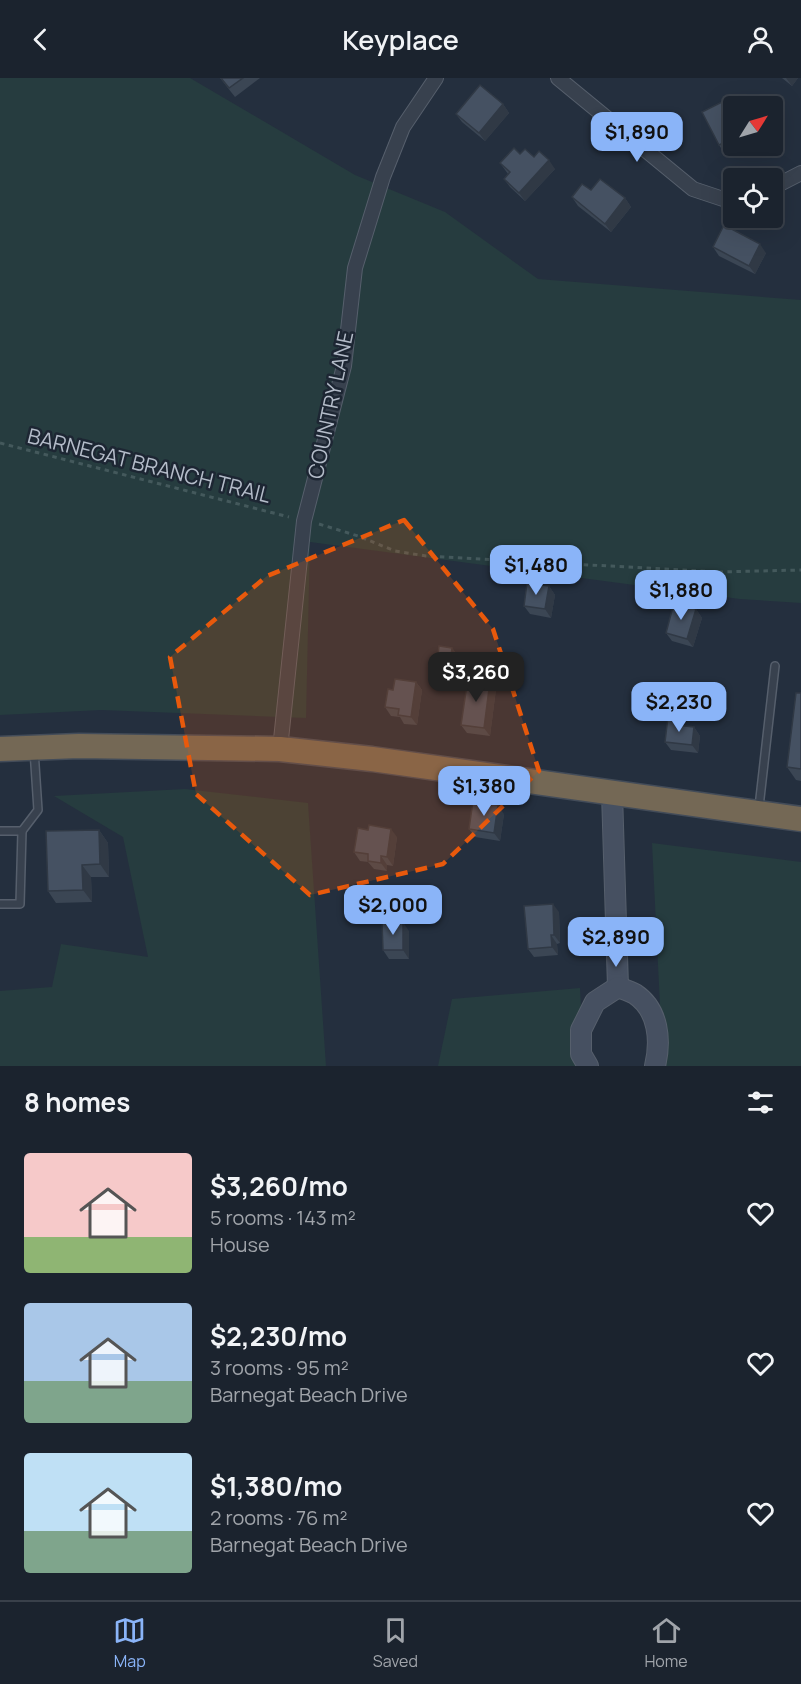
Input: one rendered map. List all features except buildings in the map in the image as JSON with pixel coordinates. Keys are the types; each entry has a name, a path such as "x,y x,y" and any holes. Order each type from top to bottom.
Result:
{"highway":[{"path":"0,749 79,746 280,749 372,759 801,819"}],"street":[{"name":"COUNTRY LANE","path":"280,749 301,540 344,366 356,268 383,177 403,127 436,78"},
{"path":"558,78 693,189 723,199"},
{"path":"783,182 801,173"},
{"path":"612,793 618,987"},
{"path":"588,1066 581,1054 580,1030 595,1002 618,987"},
{"path":"618,987 636,994 654,1015 659,1046 655,1066"}],"lane":[{"path":"758,813 774,666"},
{"path":"0,904 20,904 22,831 38,810 34,748"},
{"path":"0,831 22,831"}],"path":[{"name":"BARNEGAT BRANCH TRAIL","path":"0,443 291,518"},
{"path":"318,524 358,536 395,551 426,556 718,572 801,570"}],"highlighted area":[{"path":"404,520 493,629 539,771 443,864 310,895 196,794 170,657 267,576"}],"green space":[{"path":"0,78 190,78 355,175 445,212 538,279 801,300 801,603 740,599 310,542 306,718 101,710 0,715"},
{"path":"185,789 308,803 326,1066 0,1066 0,991 52,987 61,944 148,957 123,837 54,796"},
{"path":"652,843 801,862 801,1066 663,1066"},
{"path":"580,988 584,1066 438,1066 452,999"}]}
